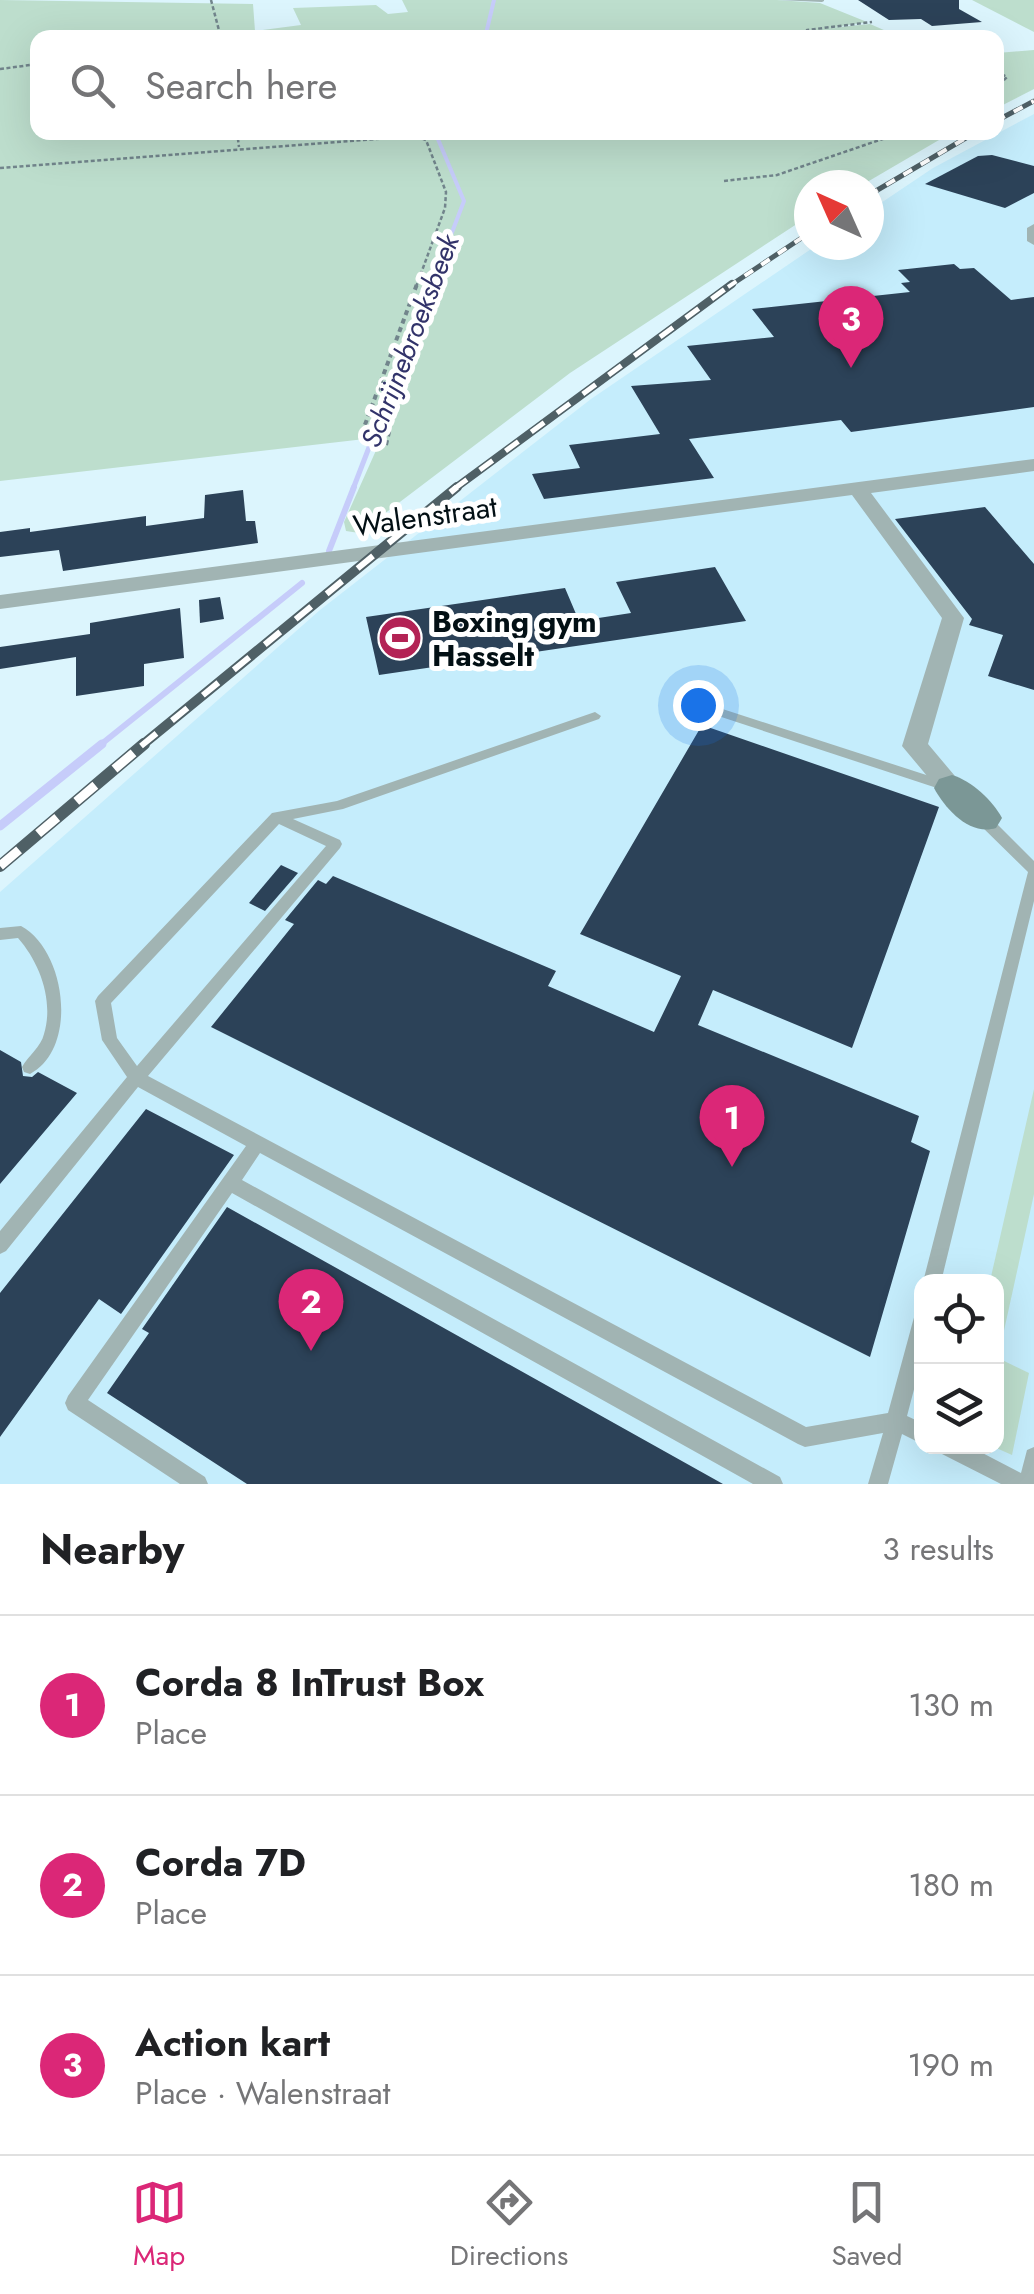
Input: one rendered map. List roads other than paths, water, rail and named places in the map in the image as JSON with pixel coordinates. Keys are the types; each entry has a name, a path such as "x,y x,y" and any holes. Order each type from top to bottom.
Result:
{"street":[{"path":"1034,228 1030,233 1034,242"},
{"name":"Walenstraat","path":"0,602 1034,464"},
{"path":"857,488 953,618 915,746 983,818"}],"lane":[{"path":"781,0 822,1"},
{"path":"701,706 952,788"},
{"path":"595,716 338,806 277,816 102,1002 110,1040 136,1078 805,1437 896,1421 914,1430"},
{"path":"897,770 915,746"},
{"path":"0,1245 335,844 277,816"},
{"path":"934,1274 1034,872 983,818"},
{"path":"0,934 21,932 40,950 50,972 52,1036 30,1067"},
{"path":"198,1484 75,1403 257,1144"},
{"path":"230,1183 774,1484"},
{"path":"878,1484 914,1352"},
{"path":"963,1454 1025,1484 1034,1457"}],"waterway":[{"name":"Schrijnebroeksbeek","path":"487,30 494,0"},
{"name":"Schrijnebroeksbeek","path":"431,287 464,201 438,140"},
{"name":"Schrijnebroeksbeek","path":"353,489 432,284"},
{"name":"Schrijnebroeksbeek","path":"329,551 354,487"},
{"name":"Schrijnebroeksbeek","path":"99,746 302,583"},
{"name":"Schrijnebroeksbeek","path":"0,826 102,744"}],"railway":[{"path":"1004,117 1034,101"},
{"path":"884,186 962,140"},
{"path":"728,287 794,243"},
{"path":"454,489 732,284"},
{"path":"141,746 457,487"},
{"path":"0,866 144,744"}],"place":[{"name":"Action kart","path":"851,368"},
{"name":"Boxing gym Hasselt","path":"400,638"},
{"name":"Corda 8 InTrust Box","path":"732,1167"},
{"name":"Corda 7D","path":"311,1351"}]}
